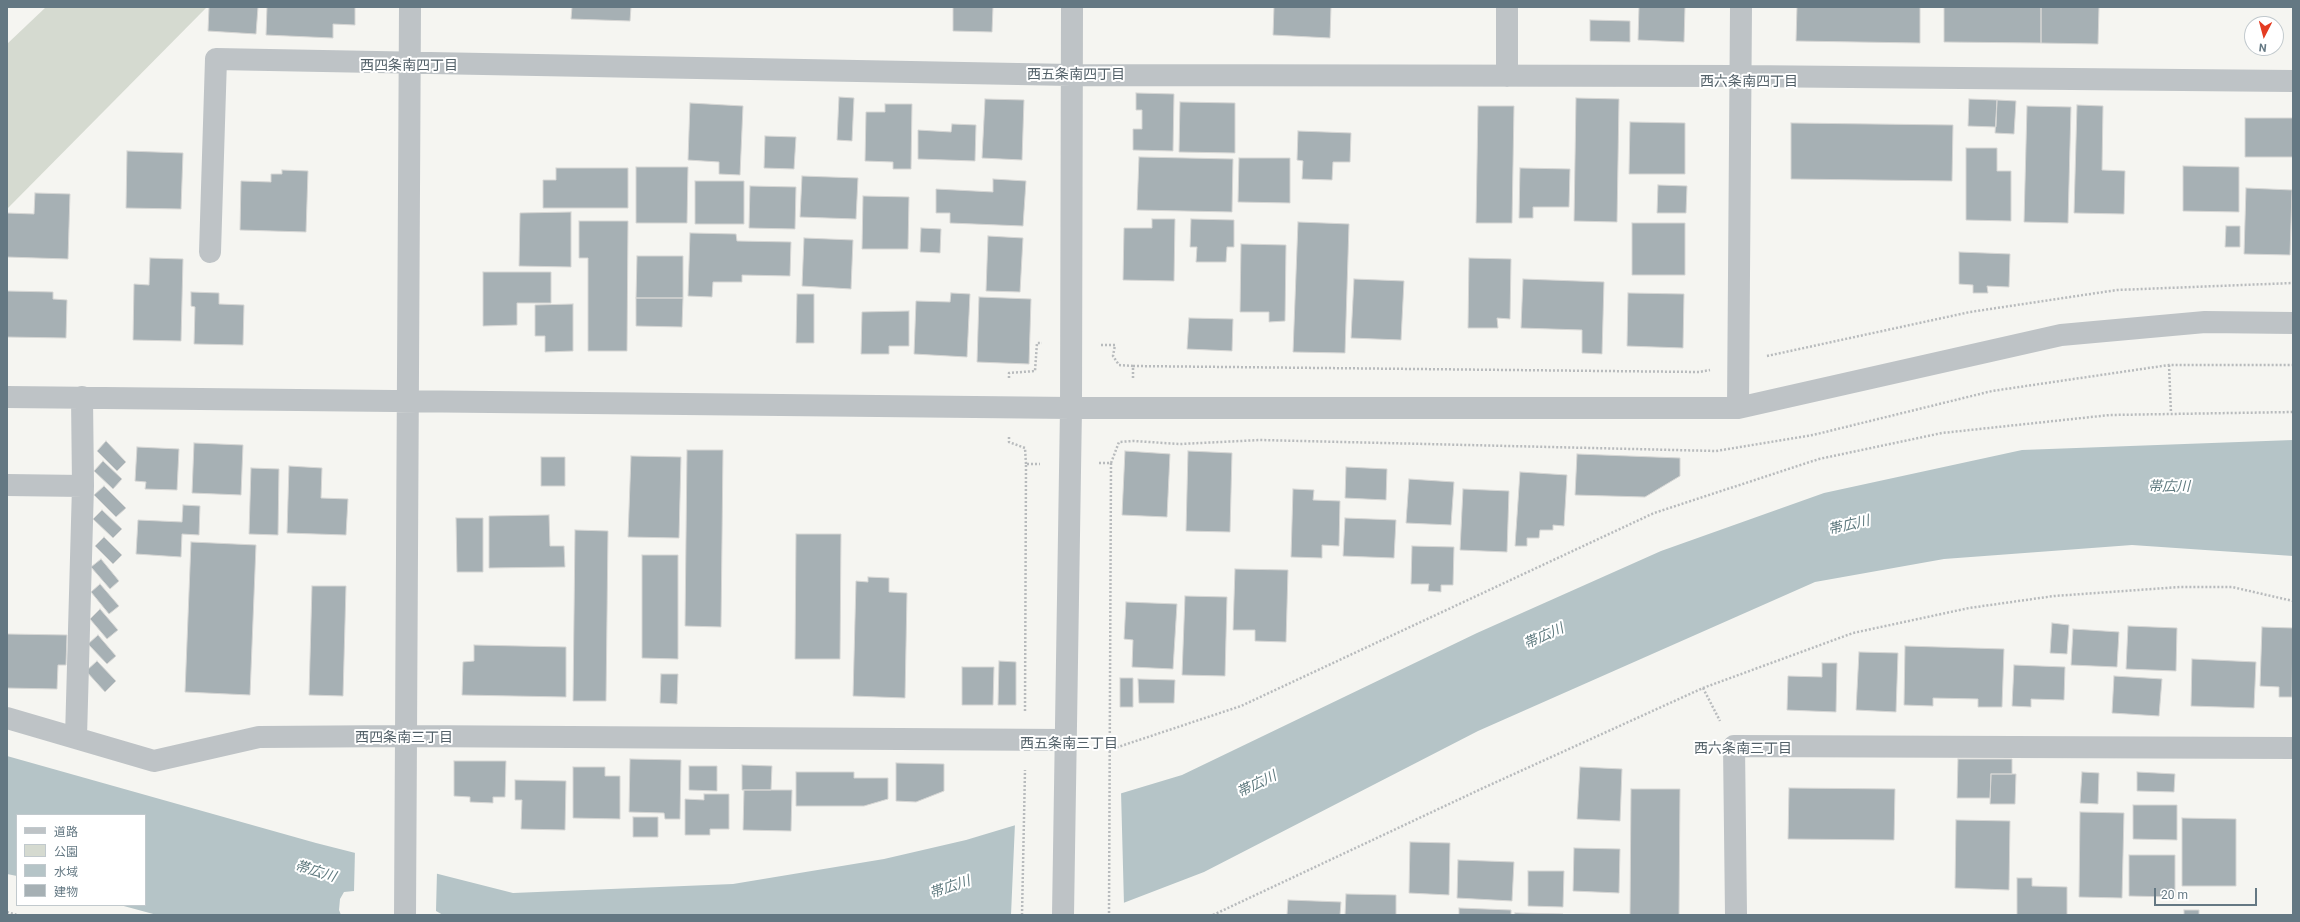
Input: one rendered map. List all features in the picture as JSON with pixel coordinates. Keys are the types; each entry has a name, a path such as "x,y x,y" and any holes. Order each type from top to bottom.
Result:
{"street":[{"path":"405,915 406,401 410,7"},
{"path":"1063,915 1063,783 1072,408 1072,7"},
{"path":"1507,76 1508,7"},
{"path":"1738,408 1741,7"},
{"path":"210,252 216,59 1071,75 1740,76 2293,81"},
{"path":"7,397 1072,408 1738,408 2061,335 2205,322 2293,323"},
{"path":"76,737 83,486 82,397"},
{"path":"7,485 83,486"},
{"path":"7,718 154,761 259,737 405,736 1064,740"},
{"path":"1736,915 1734,746 2293,748"}],"path":[{"path":"2169,365 2171,413"},
{"path":"1109,750 1241,706 1654,513 1819,459 1942,433 2110,414 2293,412"},
{"path":"1213,915 1481,789 1703,688 1853,633 1969,608 2054,596 2180,587 2232,587 2293,601"},
{"path":"1703,688 1734,746"},
{"path":"1109,768 1109,915"},
{"path":"1022,915 1024,796"},
{"path":"7,912 17,915"}],"green space":[{"path":"46,7 207,7 7,209 7,44"}],"water":[{"name":"帯広川","path":"2293,440 2293,556 2132,545 1944,559 1815,582 1478,731 1204,872 1092,915 157,915 124,906 146,906 146,814 16,814 16,876 7,874 7,756 316,843 513,893 733,884 884,859 966,840 1182,775 1477,633 1661,551 1824,493 2022,450"}],"pier":[{"path":"1121,791 1124,905 1097,915 1011,915 1015,823"},
{"path":"355,850 437,871 436,911 443,915 341,915 339,910 340,899 344,892 354,891"}],"building":[{"path":"209,7 258,7 256,34 208,31"},
{"path":"267,7 355,7 355,25 333,24 333,38 266,35"},
{"path":"572,7 631,7 630,21 571,19"},
{"path":"953,7 993,7 992,32 953,31"},
{"path":"1274,7 1331,7 1330,38 1273,35"},
{"path":"1639,7 1685,7 1684,42 1638,40"},
{"path":"1797,7 1920,7 1920,43 1796,41"},
{"path":"1944,7 2041,7 2041,43 1944,42"},
{"path":"2041,7 2099,7 2098,44 2041,43"},
{"path":"1590,20 1630,21 1630,42 1590,41"},
{"path":"1136,93 1174,94 1173,151 1133,150 1133,129 1142,129 1142,110 1136,110"},
{"path":"839,97 854,98 852,141 837,140"},
{"path":"1576,98 1619,99 1617,222 1574,221"},
{"path":"985,99 1024,100 1022,160 982,158"},
{"path":"1969,99 1997,100 1996,127 1968,126"},
{"path":"1997,100 2016,101 2014,134 1995,133"},
{"path":"1180,102 1235,103 1235,153 1179,152"},
{"path":"690,103 743,106 740,175 719,174 719,162 688,160"},
{"path":"885,104 912,104 911,169 893,169 893,162 865,161 866,112 885,112"},
{"path":"2077,105 2103,106 2102,170 2125,171 2124,214 2074,213"},
{"path":"1478,106 1514,106 1512,223 1476,223"},
{"path":"2027,106 2071,107 2068,223 2024,222"},
{"path":"2245,118 2293,118 2293,157 2245,157"},
{"path":"1630,122 1685,123 1685,174 1629,174"},
{"path":"1791,123 1953,125 1952,181 1791,179"},
{"path":"952,124 976,125 975,161 918,159 918,130 951,132"},
{"path":"1298,131 1351,133 1350,162 1333,162 1332,180 1302,179 1303,161 1297,160"},
{"path":"765,136 796,137 794,169 764,168"},
{"path":"1966,148 1997,148 1997,171 2011,171 2011,221 1966,220"},
{"path":"127,151 183,153 181,209 126,208"},
{"path":"1139,157 1233,159 1232,212 1137,210"},
{"path":"1239,158 1290,158 1290,203 1238,202"},
{"path":"2183,166 2239,167 2239,212 2183,211"},
{"path":"636,167 688,167 687,223 636,223"},
{"path":"556,168 628,168 628,208 543,208 543,180 556,180"},
{"path":"1520,168 1570,169 1569,207 1533,207 1533,218 1519,218"},
{"path":"282,170 308,171 306,232 240,230 241,181 271,182 271,174 282,174"},
{"path":"802,176 858,178 856,219 800,217"},
{"path":"993,179 1026,181 1023,226 950,223 950,213 936,213 936,189 993,192"},
{"path":"695,181 744,181 744,224 695,224"},
{"path":"1658,185 1687,186 1686,213 1657,213"},
{"path":"750,186 796,187 795,229 749,228"},
{"path":"2246,188 2292,190 2290,255 2244,254"},
{"path":"35,193 70,194 68,259 7,257 7,213 34,214"},
{"path":"863,196 909,197 908,249 862,249"},
{"path":"571,212 571,267 519,266 520,213"},
{"path":"1152,219 1175,219 1174,281 1123,280 1124,228 1152,228"},
{"path":"1191,219 1234,220 1234,247 1227,247 1226,262 1196,262 1197,247 1190,247"},
{"path":"579,221 628,221 627,351 588,351 588,258 579,258"},
{"path":"1298,222 1349,224 1345,353 1293,352"},
{"path":"1632,223 1685,223 1685,275 1632,275"},
{"path":"2226,226 2240,226 2240,247 2225,247"},
{"path":"921,228 941,229 940,253 920,252"},
{"path":"690,233 736,234 737,241 791,242 790,276 742,275 742,282 713,282 712,297 688,296"},
{"path":"988,236 1023,238 1020,292 986,291"},
{"path":"804,238 853,240 851,289 802,286"},
{"path":"1241,244 1286,245 1285,321 1269,322 1269,312 1240,312"},
{"path":"1959,252 2010,254 2009,287 1987,286 1988,293 1973,293 1973,285 1959,284"},
{"path":"637,256 683,256 683,298 636,298"},
{"path":"150,258 183,259 181,341 133,340 134,284 149,285"},
{"path":"1469,258 1511,259 1510,319 1497,318 1498,328 1468,328"},
{"path":"483,272 551,272 551,303 517,303 517,325 483,326"},
{"path":"1354,279 1404,281 1401,340 1351,338"},
{"path":"1523,279 1604,282 1602,354 1582,353 1582,330 1521,328"},
{"path":"7,291 53,292 53,299 67,300 66,338 7,337"},
{"path":"191,292 219,293 219,304 244,305 243,345 194,344 195,307 191,306"},
{"path":"951,293 970,294 967,357 914,354 916,301 950,302"},
{"path":"1628,293 1684,294 1683,348 1627,346"},
{"path":"797,294 814,294 814,343 796,343"},
{"path":"979,297 1031,299 1029,364 977,362"},
{"path":"636,298 683,298 682,327 636,326"},
{"path":"573,304 573,351 545,352 545,336 535,336 535,305"},
{"path":"909,311 909,346 889,346 889,354 861,354 862,312"},
{"path":"1189,318 1233,319 1232,351 1187,349"},
{"path":"106,441 126,462 117,471 97,451"},
{"path":"194,443 243,445 241,495 192,493"},
{"path":"137,447 179,449 177,490 145,489 146,482 135,481"},
{"path":"687,450 723,450 721,627 685,626"},
{"path":"1125,451 1170,454 1167,517 1122,515"},
{"path":"1188,451 1232,453 1230,532 1186,531"},
{"path":"1577,454 1680,458 1680,476 1645,497 1575,495"},
{"path":"631,456 681,457 679,538 628,537"},
{"path":"541,457 565,457 565,486 541,486"},
{"path":"103,461 122,479 113,489 94,471"},
{"path":"289,466 322,468 321,498 348,499 346,535 287,533"},
{"path":"1346,467 1387,469 1386,500 1345,498"},
{"path":"251,468 279,469 278,535 249,534"},
{"path":"1520,472 1567,475 1564,526 1553,525 1553,530 1540,530 1539,538 1527,538 1527,546 1515,546"},
{"path":"1409,479 1454,482 1451,525 1406,523"},
{"path":"104,486 126,508 116,517 94,495"},
{"path":"1293,489 1314,490 1313,500 1340,501 1339,546 1322,545 1322,558 1291,557"},
{"path":"1463,489 1509,491 1507,552 1460,550"},
{"path":"183,505 200,506 199,535 182,534 181,557 136,554 138,520 182,522"},
{"path":"102,510 122,529 113,538 93,519"},
{"path":"549,515 550,546 564,546 565,567 489,568 489,516"},
{"path":"456,518 483,518 483,572 457,572"},
{"path":"1345,518 1396,520 1394,558 1343,556"},
{"path":"575,530 608,531 606,701 573,701"},
{"path":"796,534 841,534 840,659 795,659"},
{"path":"104,537 122,555 113,564 95,546"},
{"path":"191,542 256,545 250,695 185,692"},
{"path":"1412,546 1454,547 1453,585 1441,585 1441,592 1428,591 1429,584 1411,584"},
{"path":"642,555 678,555 678,659 642,658"},
{"path":"101,559 119,581 110,589 91,567"},
{"path":"1235,569 1288,570 1286,642 1255,641 1255,630 1233,630"},
{"path":"868,577 889,578 889,592 907,593 905,698 853,696 856,581 868,582"},
{"path":"100,584 119,606 109,614 91,592"},
{"path":"312,586 346,586 343,696 309,695"},
{"path":"1185,596 1227,597 1225,676 1182,675"},
{"path":"1126,602 1177,604 1173,669 1132,667 1133,640 1124,639"},
{"path":"100,609 118,630 107,639 90,619"},
{"path":"2052,623 2069,625 2067,654 2050,653"},
{"path":"2128,626 2177,628 2176,671 2126,669"},
{"path":"2262,627 2293,628 2292,697 2279,697 2279,687 2260,686"},
{"path":"2073,629 2119,632 2117,667 2071,665"},
{"path":"7,634 67,635 66,665 58,665 57,689 7,688"},
{"path":"98,635 116,656 107,664 88,644"},
{"path":"474,645 566,647 566,697 462,695 463,662 474,661"},
{"path":"1905,646 2004,649 2002,707 1978,707 1978,699 1933,698 1933,706 1904,705"},
{"path":"1859,652 1898,653 1896,712 1856,710"},
{"path":"2192,659 2256,662 2254,708 2191,706"},
{"path":"97,661 116,681 105,692 86,671"},
{"path":"999,661 1016,662 1016,705 998,705"},
{"path":"1822,663 1837,663 1836,712 1787,710 1788,676 1822,677"},
{"path":"2014,665 2065,667 2064,700 2031,699 2031,707 2012,706"},
{"path":"962,667 994,667 993,705 962,705"},
{"path":"661,674 678,674 677,704 660,703"},
{"path":"2114,676 2162,679 2159,716 2112,713"},
{"path":"1120,678 1133,678 1133,707 1120,707"},
{"path":"1138,679 1175,680 1174,703 1139,703"},
{"path":"630,759 681,760 680,819 665,819 664,813 629,812"},
{"path":"1958,759 2012,759 2012,774 1991,774 1990,798 1957,798"},
{"path":"454,761 506,761 505,797 493,797 493,803 470,802 470,797 454,796"},
{"path":"896,763 944,764 944,791 916,802 896,801"},
{"path":"742,765 772,766 771,790 742,790"},
{"path":"689,766 717,766 717,791 689,790"},
{"path":"573,767 605,767 605,776 620,776 620,819 573,818"},
{"path":"1580,767 1622,769 1620,821 1577,819"},
{"path":"796,772 854,772 854,778 888,778 888,799 864,806 796,806"},
{"path":"2082,772 2099,773 2098,804 2080,803"},
{"path":"2137,772 2175,774 2174,792 2137,791"},
{"path":"1991,774 2016,774 2015,804 1990,804"},
{"path":"515,780 566,781 565,830 521,829 522,800 515,800"},
{"path":"1789,788 1895,789 1894,840 1788,839"},
{"path":"1631,789 1680,789 1679,915 1630,915"},
{"path":"744,790 792,790 791,831 743,830"},
{"path":"704,794 729,794 729,829 710,829 710,835 685,835 685,799 704,800"},
{"path":"2133,805 2177,805 2177,840 2133,839"},
{"path":"2080,812 2124,813 2122,898 2079,897"},
{"path":"633,817 658,817 658,837 633,837"},
{"path":"2182,818 2236,819 2236,886 2182,886"},
{"path":"1956,820 2010,821 2009,890 1955,888"},
{"path":"1410,842 1450,843 1449,895 1409,893"},
{"path":"1574,848 1620,849 1619,893 1573,891"},
{"path":"2129,855 2175,855 2175,897 2129,896"},
{"path":"1458,860 1514,862 1512,901 1457,898"},
{"path":"1528,871 1564,871 1563,907 1528,906"},
{"path":"2017,878 2032,878 2032,886 2067,887 2067,915 2017,915"},
{"path":"1346,894 1396,895 1396,915 1345,915"},
{"path":"1288,900 1341,902 1340,915 1287,915"},
{"path":"1459,908 1511,910 1511,915 1459,915"},
{"path":"2184,910 2199,910 2199,915 2184,915"},
{"path":"1515,913 1563,914 1563,915 1515,915"}],"district":[{"name":"西四条南四丁目","path":"409,66"},
{"name":"西五条南四丁目","path":"1076,75"},
{"name":"西六条南四丁目","path":"1749,82"},
{"name":"西四条南三丁目","path":"404,738"},
{"name":"西五条南三丁目","path":"1069,744"},
{"name":"西六条南三丁目","path":"1743,749"}]}
